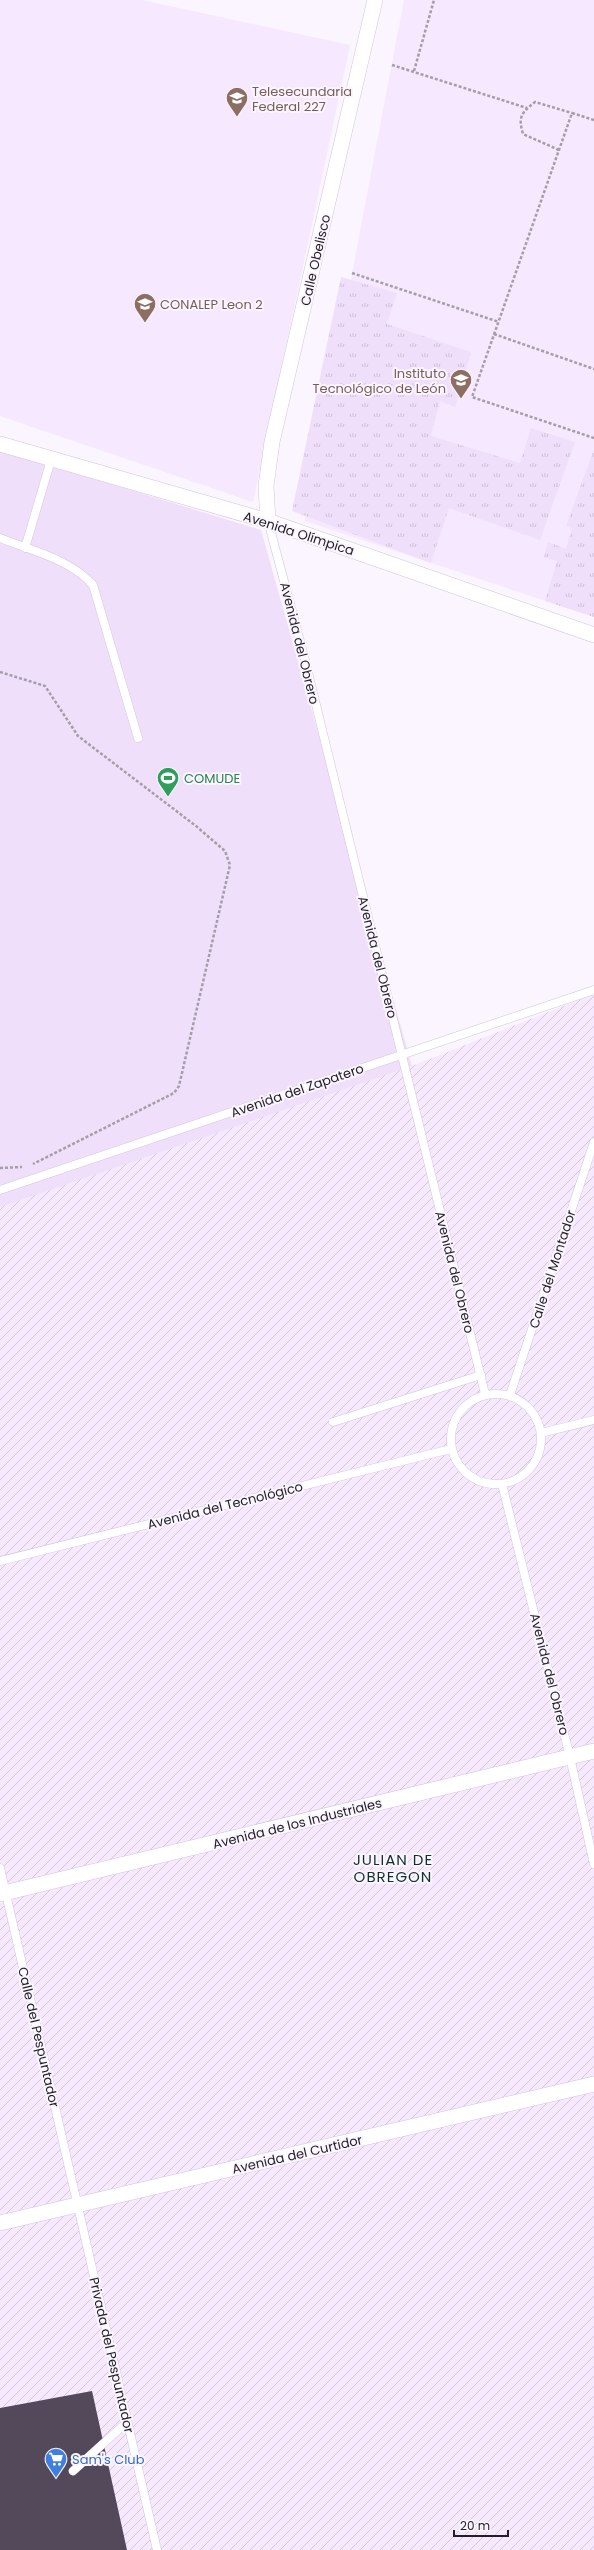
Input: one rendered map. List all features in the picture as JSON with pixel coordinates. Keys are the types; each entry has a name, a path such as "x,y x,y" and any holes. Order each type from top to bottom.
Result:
{"street":[{"name":"Calle Obelisco","path":"268,521 266,486 272,442 375,0"},
{"name":"Avenida Olímpica","path":"0,444 51,460 268,521 594,635"},
{"name":"Avenida de los Industriales","path":"3,1894 594,1751"},
{"name":"Avenida del Curtidor","path":"0,2223 594,2084"}],"lane":[{"path":"25,548 51,460"},
{"name":"Avenida del Obrero","path":"268,521 306,660 485,1394"},
{"path":"0,538 72,567 82,573 93,585 138,738"},
{"name":"Avenida del Zapatero","path":"0,1190 594,990"},
{"name":"Calle del Montador","path":"510,1396 594,1142"},
{"path":"333,1422 481,1375"},
{"path":"485,1394 510,1396 525,1404 532,1412 541,1433 538,1454 528,1472 516,1480 502,1484 489,1484 470,1476 456,1462 451,1449 450,1434 454,1421 461,1409 472,1400 485,1394"},
{"path":"541,1433 594,1420"},
{"name":"Avenida del Tecnológico","path":"0,1561 451,1449"},
{"name":"Avenida del Obrero","path":"502,1484 570,1757 594,1864"},
{"name":"Calle del Pespuntador","path":"0,1868 3,1894 77,2206"},
{"name":"Privada del Pespuntador","path":"77,2206 157,2550"},
{"path":"73,2471 128,2422"}],"path":[{"path":"414,71 434,0"},
{"path":"392,64 527,108"},
{"path":"559,150 523,134 519,121 527,108 535,102 594,120"},
{"path":"572,113 472,397 594,438"},
{"path":"352,273 498,322"},
{"path":"494,334 594,369"},
{"path":"0,672 45,686 78,736 196,826 225,851 230,864 179,1086 174,1093 27,1167 7,1169 0,1168"}],"shaded area":[{"name":"CONALEP Leon 2","path":"0,0 142,0 350,45 253,502 0,416"},
{"name":"Instituto Tecnológico de León","path":"404,0 594,0 594,617 305,521"},
{"path":"594,994 594,2550 0,2550 0,1199 412,1066"}],"green space":[{"path":"341,277 397,293 387,324 471,352 455,407 440,401 431,436 520,463 531,428 575,442 540,540 449,508 431,563 292,511"},
{"path":"594,449 594,617 545,601 557,561 544,557 548,542 566,549 572,528 566,526"},
{"name":"COMUDE","path":"0,450 261,530 412,1066 0,1207"}],"building":[{"name":"Sam's Club","path":"92,2391 127,2550 0,2550 0,2408"}],"place":[{"name":"Telesecundaria Federal 227","path":"237,118"},
{"name":"CONALEP Leon 2","path":"145,324"},
{"name":"Instituto Tecnológico de León","path":"461,400"},
{"name":"COMUDE","path":"168,798"},
{"name":"Sam's Club","path":"56,2478"}],"district":[{"name":"JULIAN DE OBREGON","path":"393,1868"}]}
